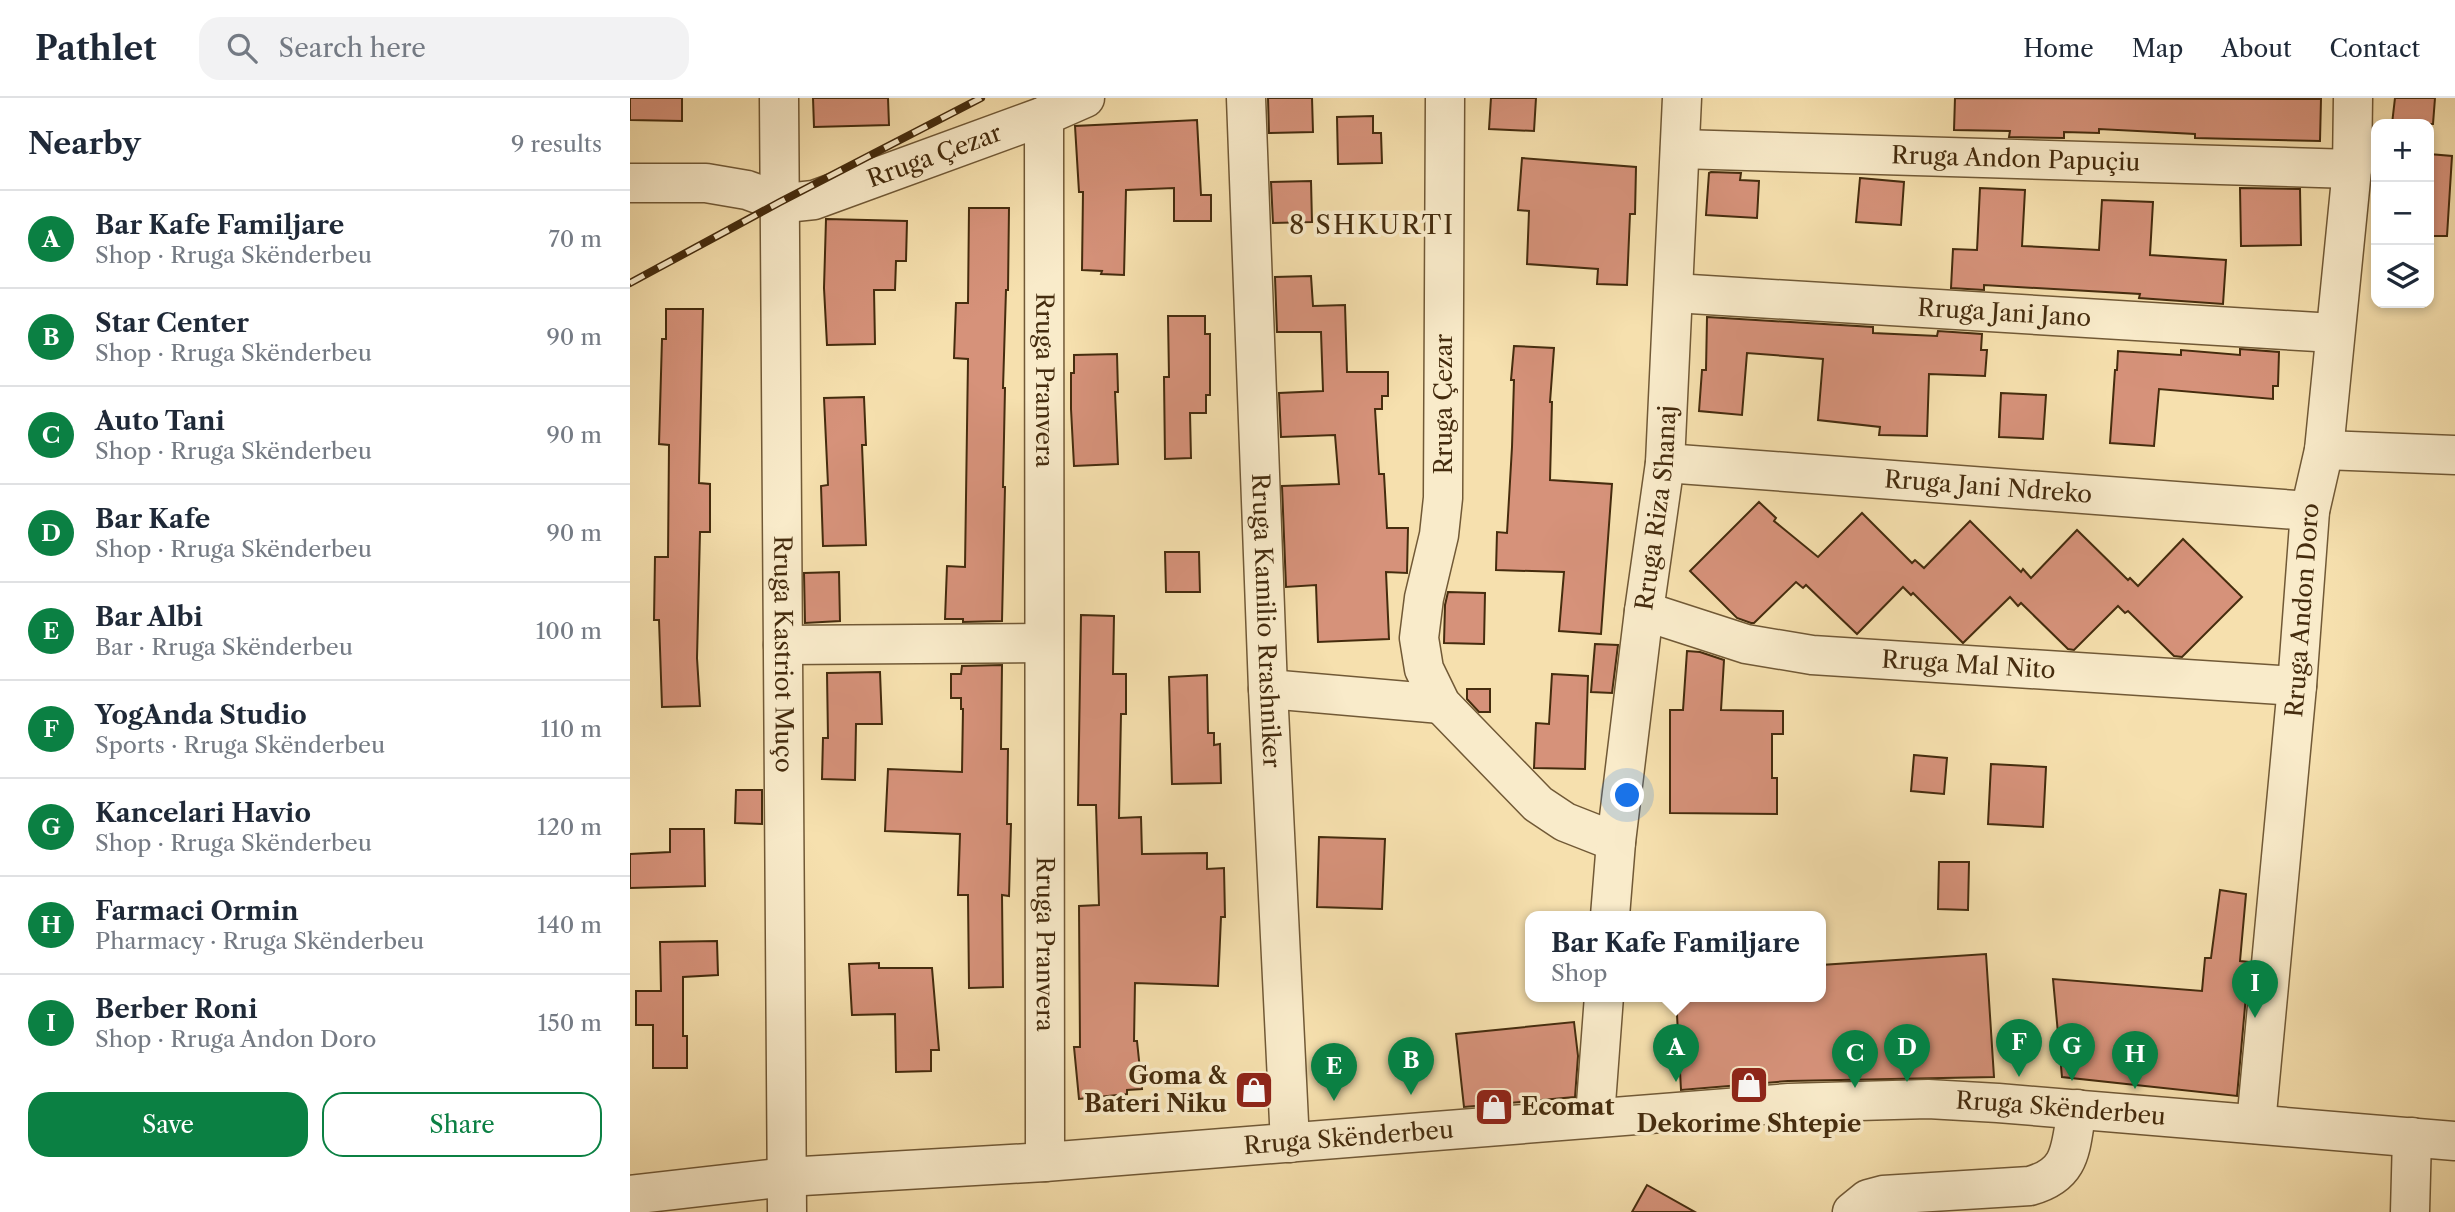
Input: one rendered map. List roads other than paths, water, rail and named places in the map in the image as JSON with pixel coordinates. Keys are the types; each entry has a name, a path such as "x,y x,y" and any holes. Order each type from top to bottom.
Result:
{"street":[{"name":"Rruga Kastriot Muço","path":"779,98 787,1195"},
{"name":"Rruga Çezar","path":"780,201 795,202 832,195 1044,116 1085,98"},
{"name":"Rruga Kamilio Rrashniker","path":"1246,98 1268,689 1290,1143"},
{"name":"Rruga Çezar","path":"1446,98 1443,498 1439,535 1424,598 1419,638 1424,669 1441,704 1538,804 1565,822 1616,842"},
{"name":"Rruga Riza Shanaj","path":"1610,911 1616,842 1644,611 1665,463 1682,98"},
{"name":"Rruga Andon Doro","path":"2256,1124 2297,686 2310,511 2323,450 2352,169 2353,98"},
{"name":"Rruga Pranvera","path":"1044,116 1045,1162"},
{"name":"Rruga Andon Papuçiu","path":"1681,149 2352,169"},
{"path":"630,183 706,183 747,190 780,201"},
{"name":"Rruga Jani Jano","path":"1674,292 2334,333"},
{"path":"2323,450 2455,456"},
{"name":"Rruga Jani Ndreko","path":"1665,463 2310,511"},
{"name":"Rruga Mal Nito","path":"1644,611 1746,644 1812,655 2297,686"},
{"path":"783,646 1043,643"},
{"path":"1268,689 1441,704"},
{"path":"1595,1117 1604,1002"},
{"name":"Rruga Skënderbeu","path":"630,1195 787,1195 1045,1162 1595,1117 1860,1099 1927,1099 2077,1109 2455,1140"},
{"path":"1852,1212 1868,1199 1883,1195 2029,1186 2048,1181 2062,1168 2070,1152 2077,1109"},
{"path":"2410,1212 2412,1137"}],"railway":[{"path":"630,283 981,98"}],"place":[{"name":"Berber Roni","path":"2255,1018"},
{"name":"YogAnda Studio","path":"2019,1077"},
{"name":"Kancelari Havio","path":"2072,1081"},
{"name":"Bar Kafe Familjare","path":"1676,1082"},
{"name":"Bar Kafe","path":"1907,1082"},
{"name":"Dekorime Shtepie","path":"1749,1085"},
{"name":"Auto Tani","path":"1855,1088"},
{"name":"Farmaci Ormin","path":"2135,1089"},
{"name":"Goma & Bateri Niku","path":"1254,1090"},
{"name":"Star Center","path":"1411,1095"},
{"name":"Bar Albi","path":"1334,1101"},
{"name":"Ecomat","path":"1494,1107"}],"district":[{"name":"8 SHKURTI","path":"1372,225"}]}
